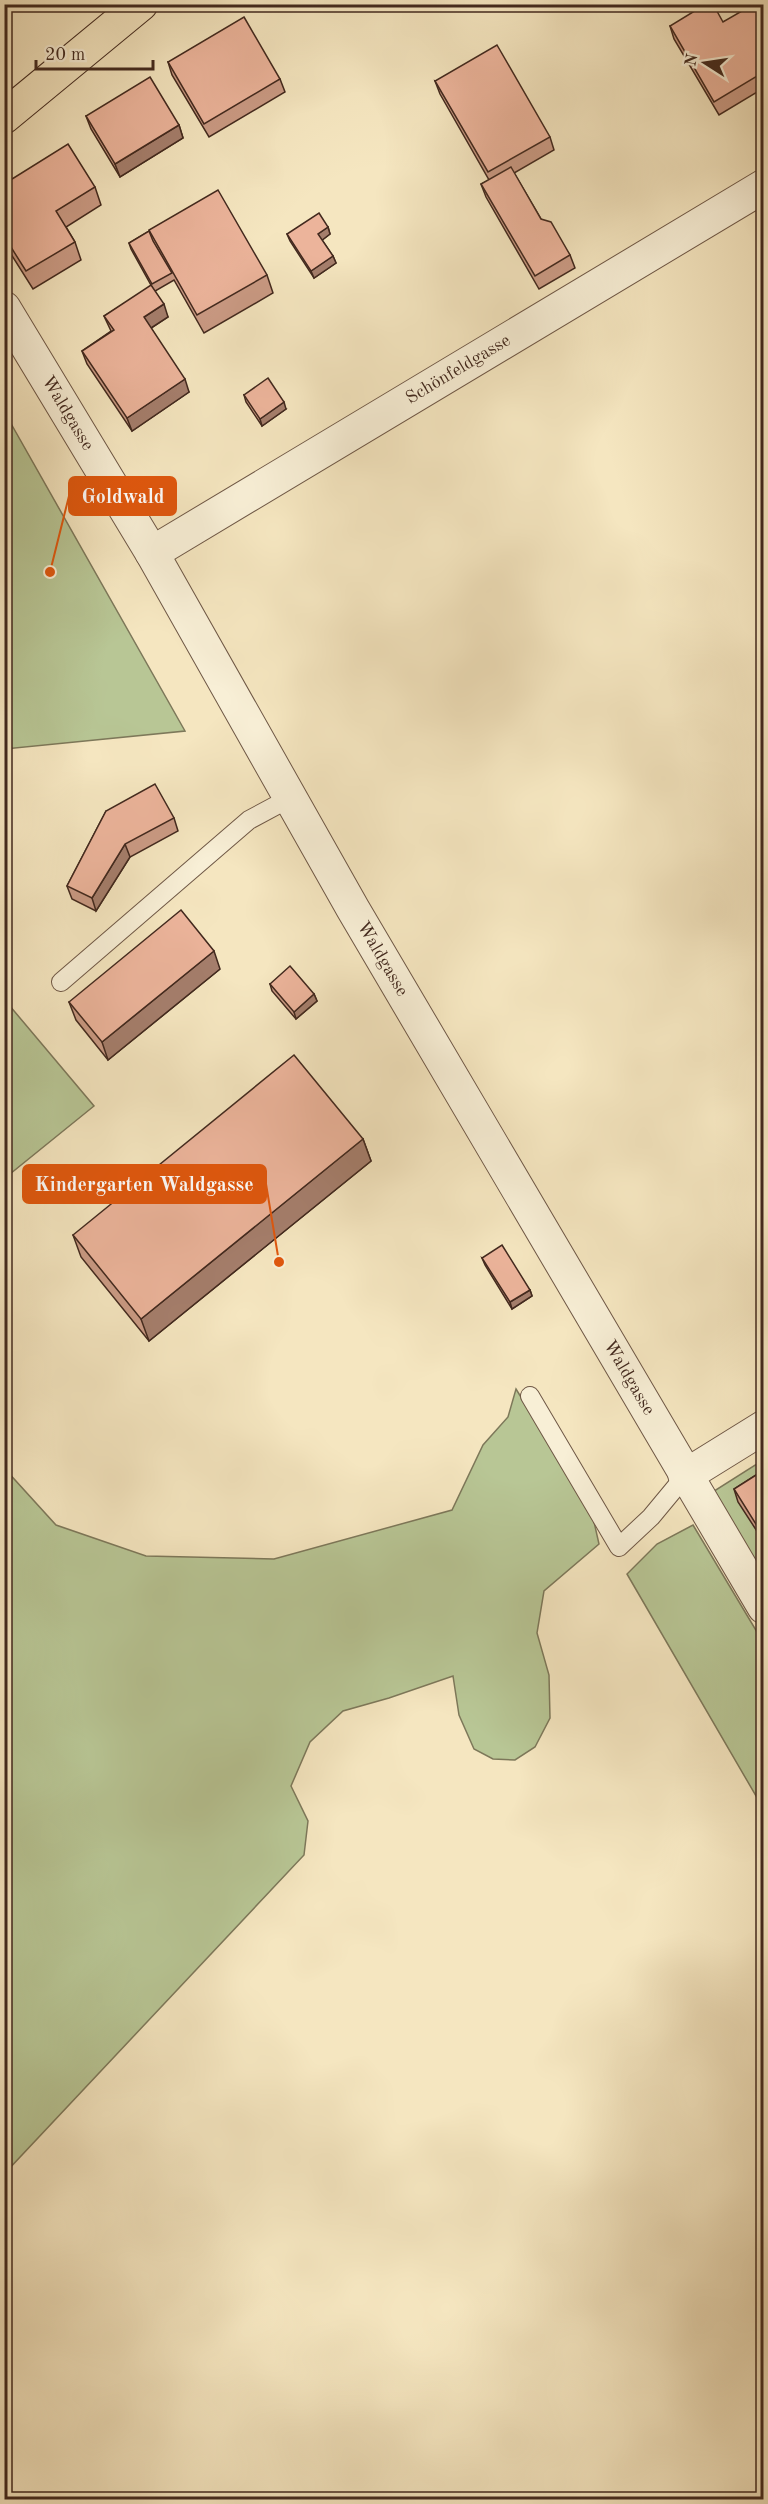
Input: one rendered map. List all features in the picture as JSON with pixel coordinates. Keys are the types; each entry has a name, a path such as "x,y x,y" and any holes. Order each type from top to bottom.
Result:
{"main road":[{"path":"4,117 141,4"}],"street":[{"name":"Schönfeldgasse","path":"152,553 764,186"},
{"name":"Waldgasse","path":"4,308 152,553 290,798 685,1476 764,1607"},
{"path":"685,1476 764,1426"}],"lane":[{"path":"62,982 249,820 290,798"},
{"path":"530,1396 618,1547 651,1517 685,1476"}],"green space":[{"path":"5,413 185,731 5,749"},
{"path":"4,999 94,1106 5,1178 4,1178"},
{"path":"516,1389 592,1513 599,1544 544,1591 537,1633 549,1675 550,1718 535,1747 515,1760 493,1759 474,1749 459,1715 453,1676 343,1711 310,1742 291,1786 308,1821 304,1855 5,2173 5,1469 56,1525 146,1556 274,1559 452,1510 483,1445 508,1417"},
{"path":"763,1460 763,1580 711,1493"},
{"path":"693,1525 763,1642 763,1808 627,1574 657,1544"}],"building":[{"path":"706,4 713,4 723,22 754,4 764,4 764,72 714,102 670,26"},
{"path":"244,17 280,79 204,124 168,62"},
{"path":"497,45 550,137 488,172 435,81"},
{"path":"150,77 179,125 115,164 86,116"},
{"path":"68,144 95,187 56,211 75,242 26,271 4,236 4,184"},
{"path":"511,167 541,219 551,222 570,255 535,276 481,184"},
{"path":"218,190 267,275 197,315 149,230"},
{"path":"319,213 328,227 318,234 333,256 311,271 287,234"},
{"path":"149,231 172,273 152,284 129,243"},
{"path":"151,285 164,304 144,317 185,379 127,418 82,351 114,330 104,316"},
{"path":"268,378 284,402 260,419 244,395"},
{"path":"155,784 174,818 125,844 92,898 67,886 106,811"},
{"path":"181,910 214,951 102,1042 69,1002"},
{"path":"290,966 314,994 294,1012 270,984"},
{"path":"294,1055 363,1139 141,1319 73,1235"},
{"path":"502,1245 530,1290 510,1302 482,1258"},
{"path":"764,1470 764,1537 734,1489"}],"place":[{"name":"Goldwald","path":"50,572"},
{"name":"Kindergarten Waldgasse","path":"279,1262"}]}
